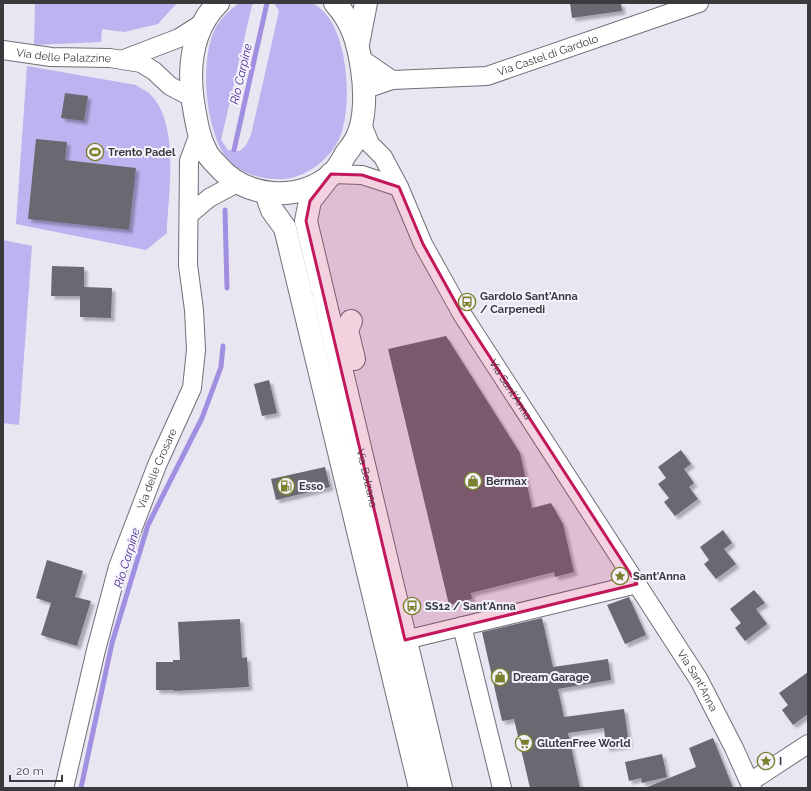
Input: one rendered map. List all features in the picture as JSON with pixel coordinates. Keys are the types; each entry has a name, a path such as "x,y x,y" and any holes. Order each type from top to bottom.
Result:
{"main road":[{"path":"335,3 352,28 359,51"},
{"path":"359,51 366,3"},
{"path":"212,9 193,50 191,68 193,98 199,134 206,153 220,169 237,183 251,190 266,193 293,192 313,186 331,174"},
{"name":"Via Bolzano","path":"359,51 363,90 361,122 357,137 310,201 306,221 441,788"},
{"name":"Via Bolzano","path":"266,193 272,210 285,228 420,788"},
{"path":"352,320 347,330 368,423 362,458"}],"street":[{"name":"Via Castel di Gardolo","path":"363,90 392,80 487,76 699,3"},
{"name":"Via delle Palazzine","path":"124,59 179,38 212,9"},
{"name":"Via delle Palazzine","path":"3,50 51,57 124,59 141,63 154,71 170,86 193,98"},
{"path":"359,51 392,80"},
{"name":"Via Sant'Anna","path":"361,122 370,144 383,157 399,187 423,244 462,314 700,680 751,785 808,744"},
{"name":"Via delle Crosare","path":"64,788 96,650 118,567 156,465 192,388 196,350 194,310 188,265 189,161 199,134"},
{"path":"331,174 362,175 399,187"},
{"path":"189,215 209,198 237,183"},
{"path":"406,640 637,584"},
{"path":"462,626 502,788"}],"highlighted area":[{"path":"331,174 362,175 399,187 423,244 462,314 637,584 405,640 306,221 310,201"}],"shaded area":[{"path":"35,3 177,3 158,24 124,32 102,29 101,42 34,45"},
{"path":"239,3 256,3 252,5 221,140 228,150 240,151 246,145 251,135 279,11 274,3 311,3 324,12 334,26 341,44 347,86 344,125 339,139 331,152 319,164 298,176 283,179 265,178 240,169 227,158 220,146 214,130 209,113 207,94 207,57 216,27 229,11"},
{"name":"Trento Padel","path":"27,66 136,85 149,93 159,106 165,122 169,140 170,179 167,233 146,250 16,224"},
{"path":"3,240 32,246 19,425 3,423"}],"building":[{"path":"570,3 621,3 622,11 572,18"},
{"path":"65,93 88,96 84,121 61,118"},
{"path":"36,139 67,142 65,160 136,168 129,230 28,219"},
{"path":"52,266 84,267 84,287 112,288 111,318 80,317 80,296 51,296"},
{"name":"Bermax","path":"446,336 520,453 532,508 551,503 563,524 574,572 555,577 554,572 471,593 472,599 449,605 388,349"},
{"path":"269,380 277,413 262,416 254,384"},
{"path":"681,450 691,464 684,469 694,483 689,487 698,499 675,516 664,502 669,498 658,484 666,478 658,467"},
{"path":"325,467 330,487 276,500 271,479"},
{"path":"723,530 732,543 724,549 736,564 716,579 704,564 709,560 700,547"},
{"path":"47,560 83,571 75,597 91,601 77,646 41,635 51,603 36,598"},
{"path":"754,590 765,603 756,609 767,624 745,641 735,628 741,623 730,609"},
{"path":"629,597 646,635 625,644 607,605"},
{"path":"542,618 553,667 608,659 611,680 558,689 564,717 624,709 629,745 606,748 604,728 568,733 580,788 530,788 514,719 502,721 482,632"},
{"path":"240,619 242,658 247,657 249,687 174,691 156,690 156,662 173,662 173,660 180,660 178,622"},
{"path":"808,672 808,714 793,725 782,710 788,705 779,693"},
{"path":"713,738 733,788 645,788 696,767 689,748"},
{"path":"662,754 667,777 642,783 641,778 629,781 625,762"}],"waterway":[{"name":"Rio Carpine","path":"234,150 267,3"},
{"name":"Rio Carpine","path":"225,210 227,288"},
{"name":"Rio Carpine","path":"81,788 112,643 148,525 202,418 221,367 223,346"}],"place":[{"name":"Trento Padel","path":"95,152"},
{"name":"Gardolo Sant'Anna / Carpenedi","path":"467,302"},
{"name":"Bermax","path":"473,481"},
{"name":"Esso","path":"286,486"},
{"name":"Sant'Anna","path":"620,576"},
{"name":"SS12 / Sant'Anna","path":"412,606"},
{"name":"Dream Garage","path":"500,677"},
{"name":"GlutenFree World","path":"524,743"},
{"name":"I","path":"766,761"}]}
